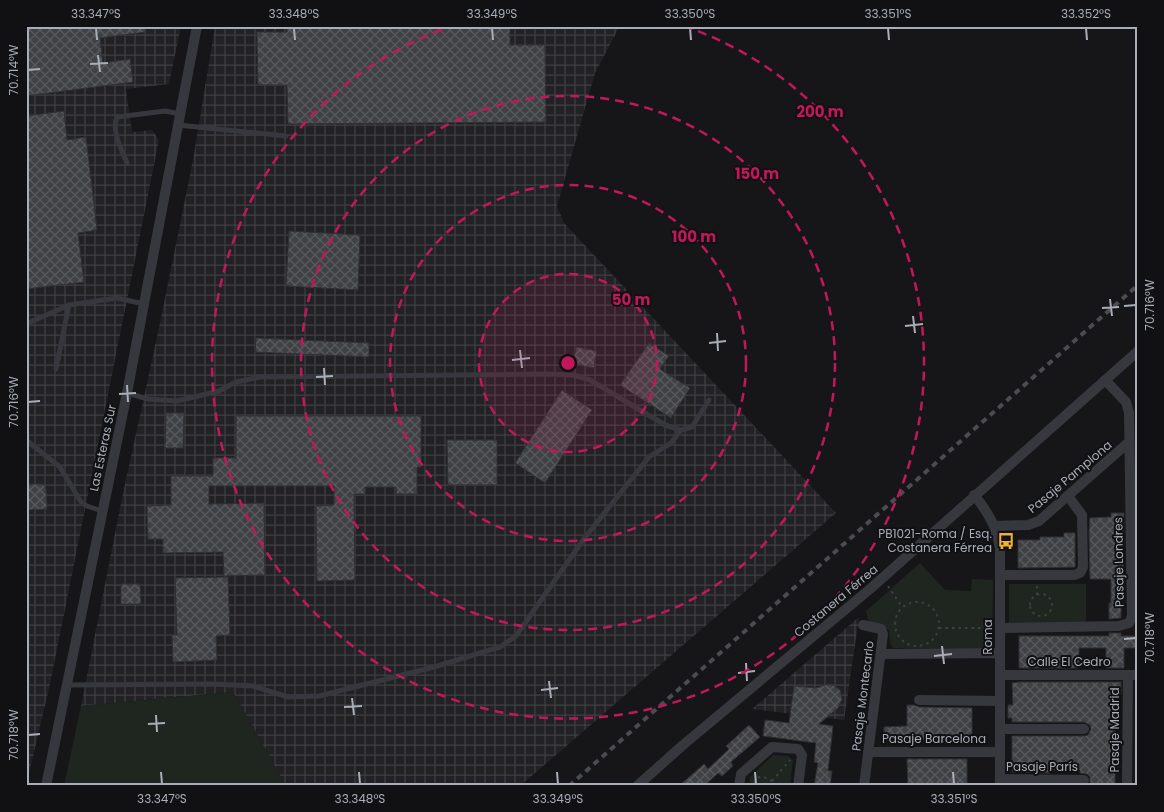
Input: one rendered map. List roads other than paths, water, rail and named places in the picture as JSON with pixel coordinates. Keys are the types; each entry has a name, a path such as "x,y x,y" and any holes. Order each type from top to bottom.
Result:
{"street":[{"name":"Las Esteras Sur","path":"46,786 127,393 197,26"},
{"name":"Costanera Férrea","path":"637,786 882,578 1138,351"},
{"name":"Pasaje Londres","path":"1000,628 1119,626 1129,623 1132,616 1128,407 1126,402 1105,380"},
{"name":"Pasaje Pamplona","path":"994,526 1036,523 1129,442"},
{"name":"Roma","path":"974,496 987,512 999,542 1001,576 1000,783"},
{"path":"1001,576 1080,574 1082,567 1082,515 1068,496"},
{"name":"Pasaje Montecarlo","path":"863,625 878,628 883,634 864,786"},
{"path":"881,654 1000,653"},
{"name":"Calle El Cedro","path":"1000,675 1133,675"},
{"name":"Pasaje Madrid","path":"1127,786 1133,675"},
{"path":"919,700 1000,700"},
{"path":"1000,729 1084,729"},
{"path":"739,786 741,774 772,747 798,749 801,753 798,786"},
{"name":"Pasaje Barcelona","path":"868,752 1000,752"},
{"name":"Pasaje París","path":"1000,783 1084,780"}],"lane":[{"path":"126,163 117,137 115,121 117,118 165,111 180,114"},
{"path":"178,125 286,136"},
{"path":"26,324 69,305 117,298 144,304"},
{"path":"56,369 69,305"},
{"path":"127,393 148,399 177,401 219,391 236,382 260,377 573,375 590,380 665,425 681,430 692,427 709,400"},
{"path":"66,685 213,684 253,686 288,697 318,696 434,667 500,647 516,636 583,540 648,457 671,443 681,430"},
{"path":"26,440 60,467 81,502 102,511"}],"railway":[{"path":"569,786 1138,285"}],"place":[{"name":"PB1021-Roma / Esq. Costanera Férrea","path":"1006,541"}]}
